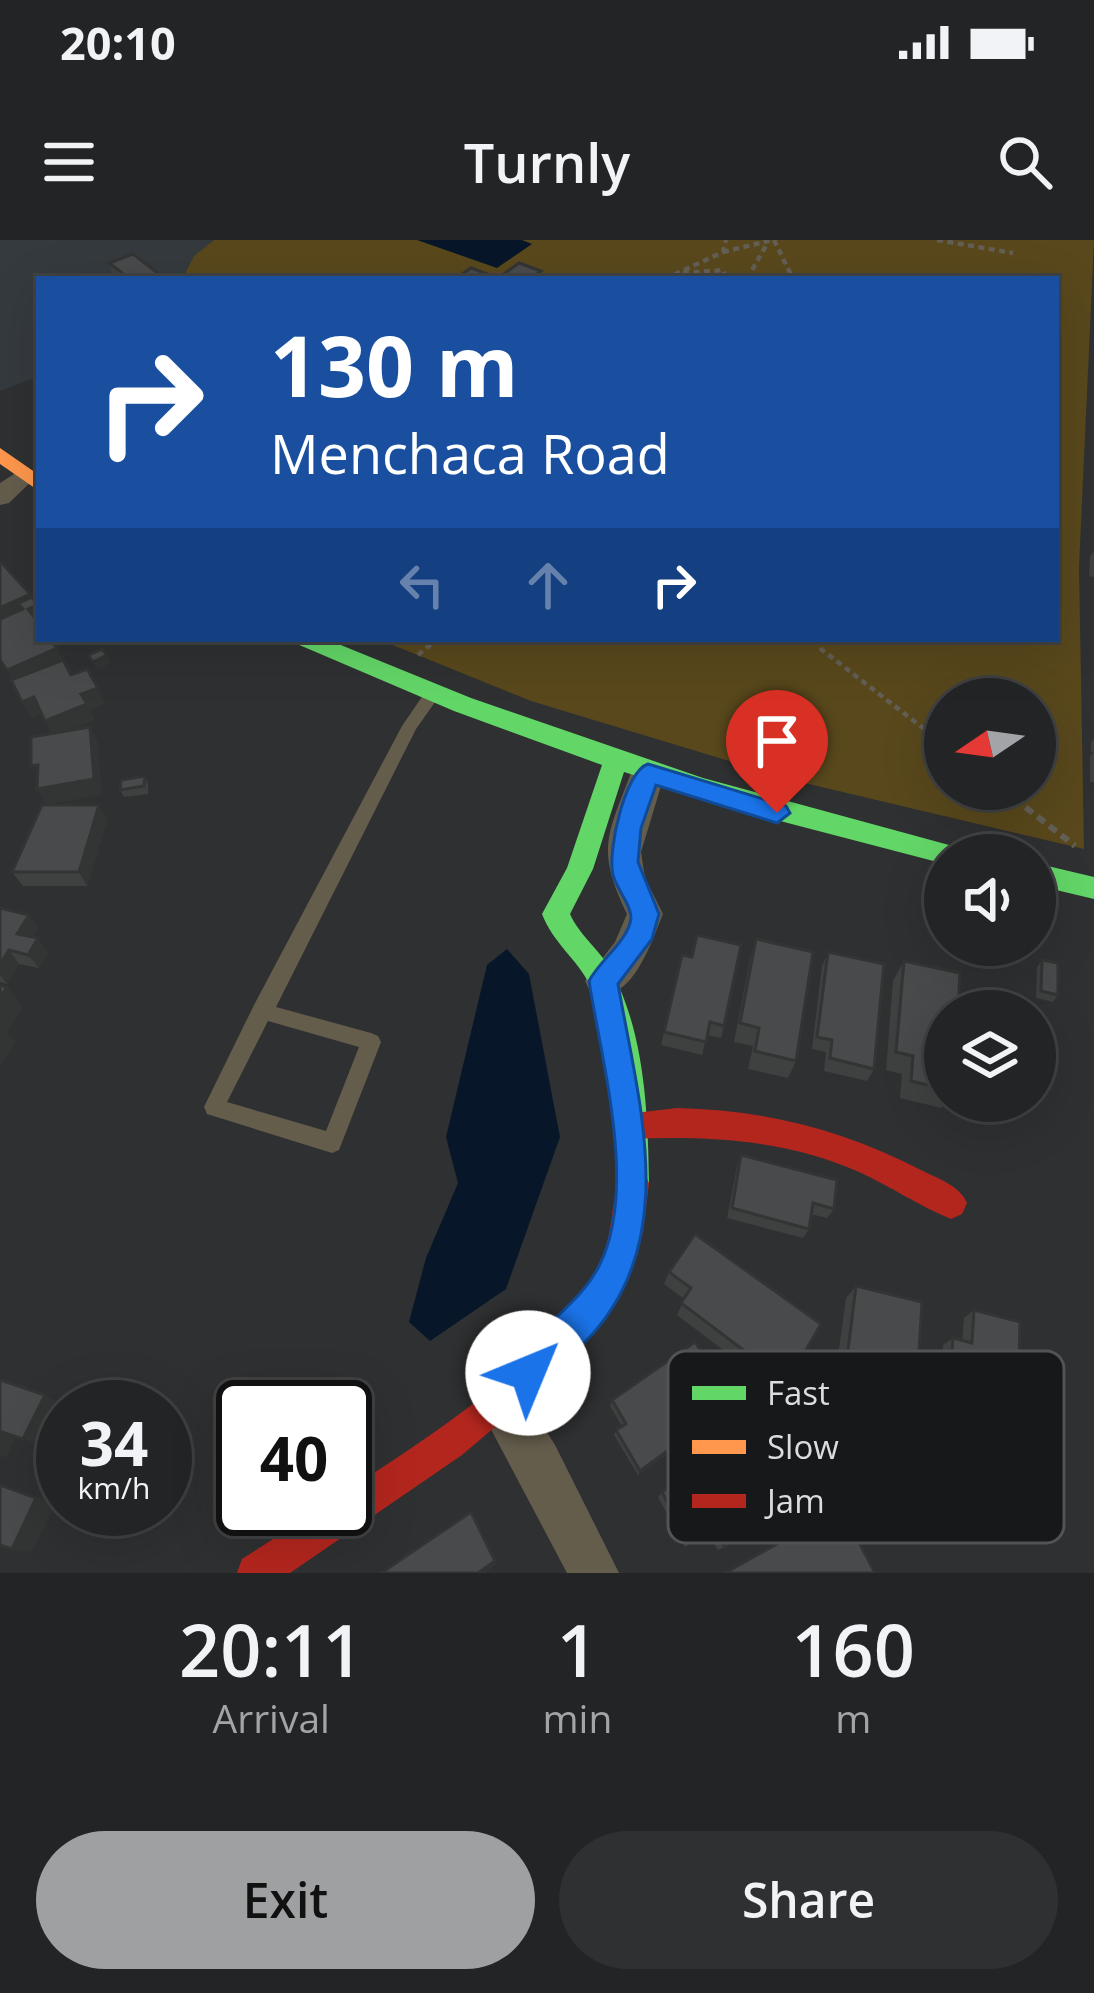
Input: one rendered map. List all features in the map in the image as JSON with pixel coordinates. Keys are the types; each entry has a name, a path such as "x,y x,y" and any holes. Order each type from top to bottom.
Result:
{"street":[{"path":"0,454 32,480 0,497"},
{"path":"312,642 432,695 632,768 777,813 924,849"},
{"path":"604,981 642,931 645,914 624,862 632,768"},
{"path":"256,1573 500,1401 585,1317 613,1276 628,1232 633,1168 629,1125 604,981 561,935 556,914 632,768"},
{"path":"1056,879 1094,888"},
{"path":"629,1125 723,1119 812,1132 871,1156 951,1203"},
{"path":"500,1401 538,1462 594,1573"}],"lane":[{"path":"261,1011 371,1042 332,1143 214,1107 261,1011 410,726 432,695"}],"path":[{"path":"723,252 726,240"},
{"path":"937,240 1013,253"},
{"path":"672,276 723,252 771,241"},
{"path":"749,276 771,241"},
{"path":"771,241 792,276"},
{"path":"676,274 723,270 725,276"},
{"path":"438,276 443,272"},
{"path":"420,658 433,642"},
{"path":"817,642 924,729"},
{"path":"1029,810 1087,855"}],"shaded area":[{"path":"0,240 214,240 194,256 184,276 36,276 36,377 0,391"},
{"path":"214,240 1094,240 1079,567 1084,849 1056,842 1056,834 1021,834 792,780 531,701 385,642 1059,642 1059,276 184,276 194,256"}],"water":[{"path":"417,240 522,240 532,244 497,268"},
{"path":"507,949 529,974 560,1137 506,1289 430,1341 409,1322 426,1258 458,1183 446,1137 487,965"}],"building":[{"path":"133,254 161,276 126,276 109,263"},
{"path":"519,263 541,271 534,276 505,273"},
{"path":"471,268 490,275 489,276 459,276"},
{"path":"0,561 30,594 0,608"},
{"path":"32,597 36,605 28,609 36,620 36,642 52,642 57,648 7,670 0,660 0,619 23,609 18,603"},
{"path":"102,649 107,655 93,662 88,655"},
{"path":"63,660 71,675 87,669 98,688 81,694 87,704 45,721 34,697 22,702 11,680"},
{"path":"90,727 94,779 37,789 38,765 31,766 31,737"},
{"path":"145,776 144,786 120,790 121,780"},
{"path":"42,805 99,805 79,872 12,872"},
{"path":"0,908 29,915 17,934 38,938 28,955 9,950 0,964"},
{"path":"697,935 741,945 724,1026 710,1022 706,1042 664,1032 682,955 692,957"},
{"path":"756,939 813,952 796,1061 755,1051 759,1028 740,1023"},
{"path":"828,952 884,964 874,1069 830,1058 832,1040 817,1037"},
{"path":"904,961 960,973 959,990 924,990 924,1084 911,1081 913,1056 896,1052"},
{"path":"1058,963 1058,995 1056,990 1041,990 1042,966"},
{"path":"741,1155 837,1180 834,1209 813,1203 809,1229 732,1208"},
{"path":"695,1234 821,1324 805,1351 745,1351 681,1303 691,1288 669,1272"},
{"path":"856,1286 922,1302 919,1351 848,1351"},
{"path":"974,1310 1020,1322 1019,1351 952,1351 953,1338 972,1343"},
{"path":"668,1361 668,1451 640,1471 616,1430 626,1424 612,1400"},
{"path":"0,1380 36,1392 36,1413 23,1439 2,1432 0,1437"},
{"path":"0,1485 36,1498 12,1549 0,1545"},
{"path":"471,1512 495,1561 478,1573 381,1573"},
{"path":"779,1543 859,1543 875,1573 725,1573"}],"traffic: fast":[{"path":"312,642 462,705 622,762 924,848"},
{"path":"615,763 580,869 556,914 565,934 599,974 612,1007 628,1082 633,1183"},
{"path":"1056,879 1094,888"}],"traffic: slow":[{"path":"0,454 36,483"}],"traffic: jam":[{"path":"629,1125 720,1124 797,1135 870,1161 951,1203"},
{"path":"256,1573 449,1442 544,1363 581,1322 609,1280 627,1233 633,1183"}],"route":[{"path":"528,1373 585,1317 613,1276 628,1232 633,1168 629,1125 604,981 642,931 645,914 624,862 628,828 648,773 777,813"}]}
